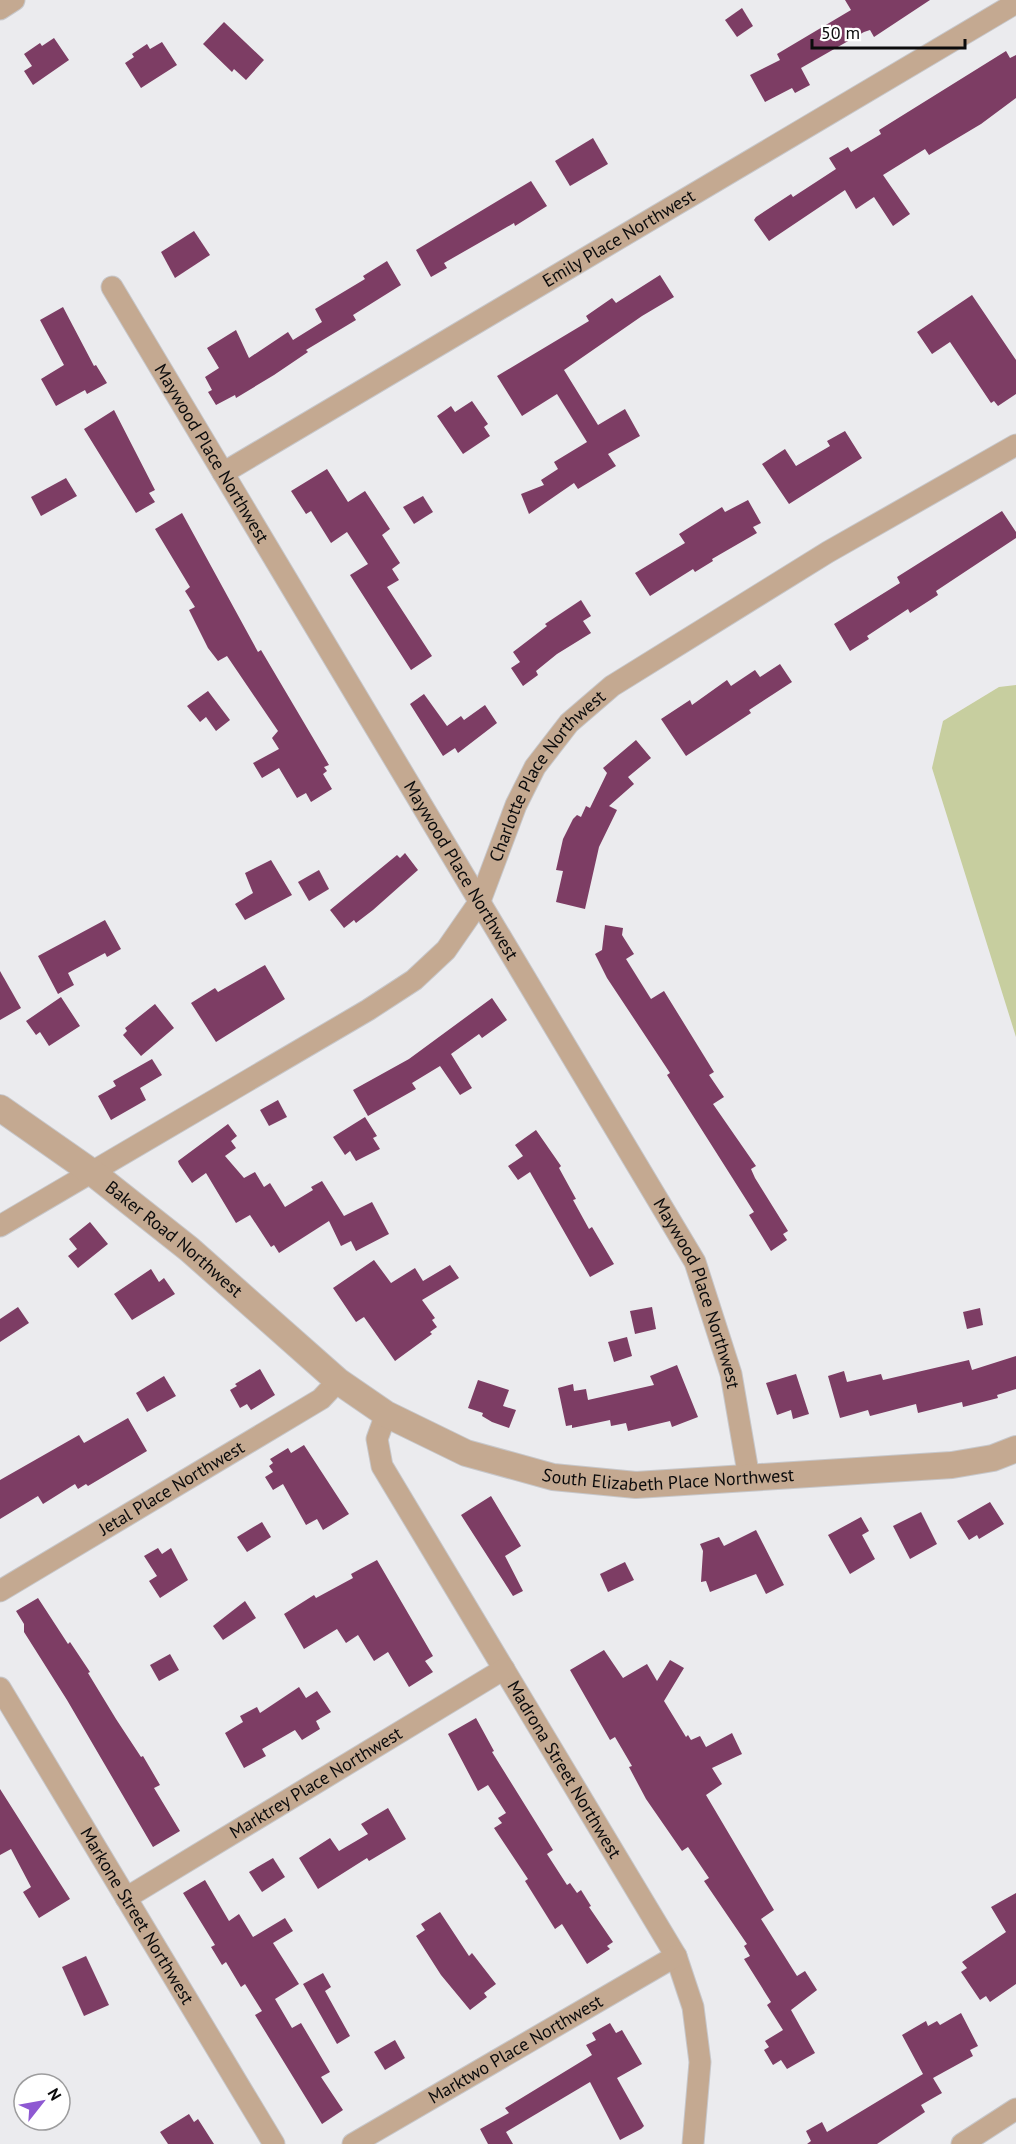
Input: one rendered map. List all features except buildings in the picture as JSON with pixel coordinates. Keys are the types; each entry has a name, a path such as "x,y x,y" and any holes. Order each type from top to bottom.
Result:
{"street":[{"path":"0,9 14,0"},
{"name":"Emily Place Northwest","path":"223,473 1016,3"},
{"name":"Maywood Place Northwest","path":"112,287 695,1262 731,1374 749,1478"},
{"name":"Charlotte Place Northwest","path":"0,1226 368,1011 414,980 446,950 480,901 516,805 535,767 569,723 612,686 828,552 1016,445"},
{"name":"Baker Road Northwest","path":"0,1108 93,1173 189,1249 338,1381"},
{"name":"South Elizabeth Place Northwest","path":"338,1381 386,1414 466,1453 553,1477 636,1485 952,1465 993,1458 1016,1449"},
{"name":"Jetal Place Northwest","path":"0,1591 321,1399 338,1381"},
{"name":"Madrona Street Northwest","path":"386,1414 377,1439 382,1466 676,1956 693,2007 700,2062 693,2144"},
{"name":"Marktrey Place Northwest","path":"126,1898 504,1668"},
{"name":"Markone Street Northwest","path":"0,1688 274,2144"},
{"name":"Marktwo Place Northwest","path":"353,2144 676,1956"},
{"path":"962,2144 1016,2109"}],"green space":[{"path":"1016,685 1016,1037 932,768 943,721 999,687"}]}
